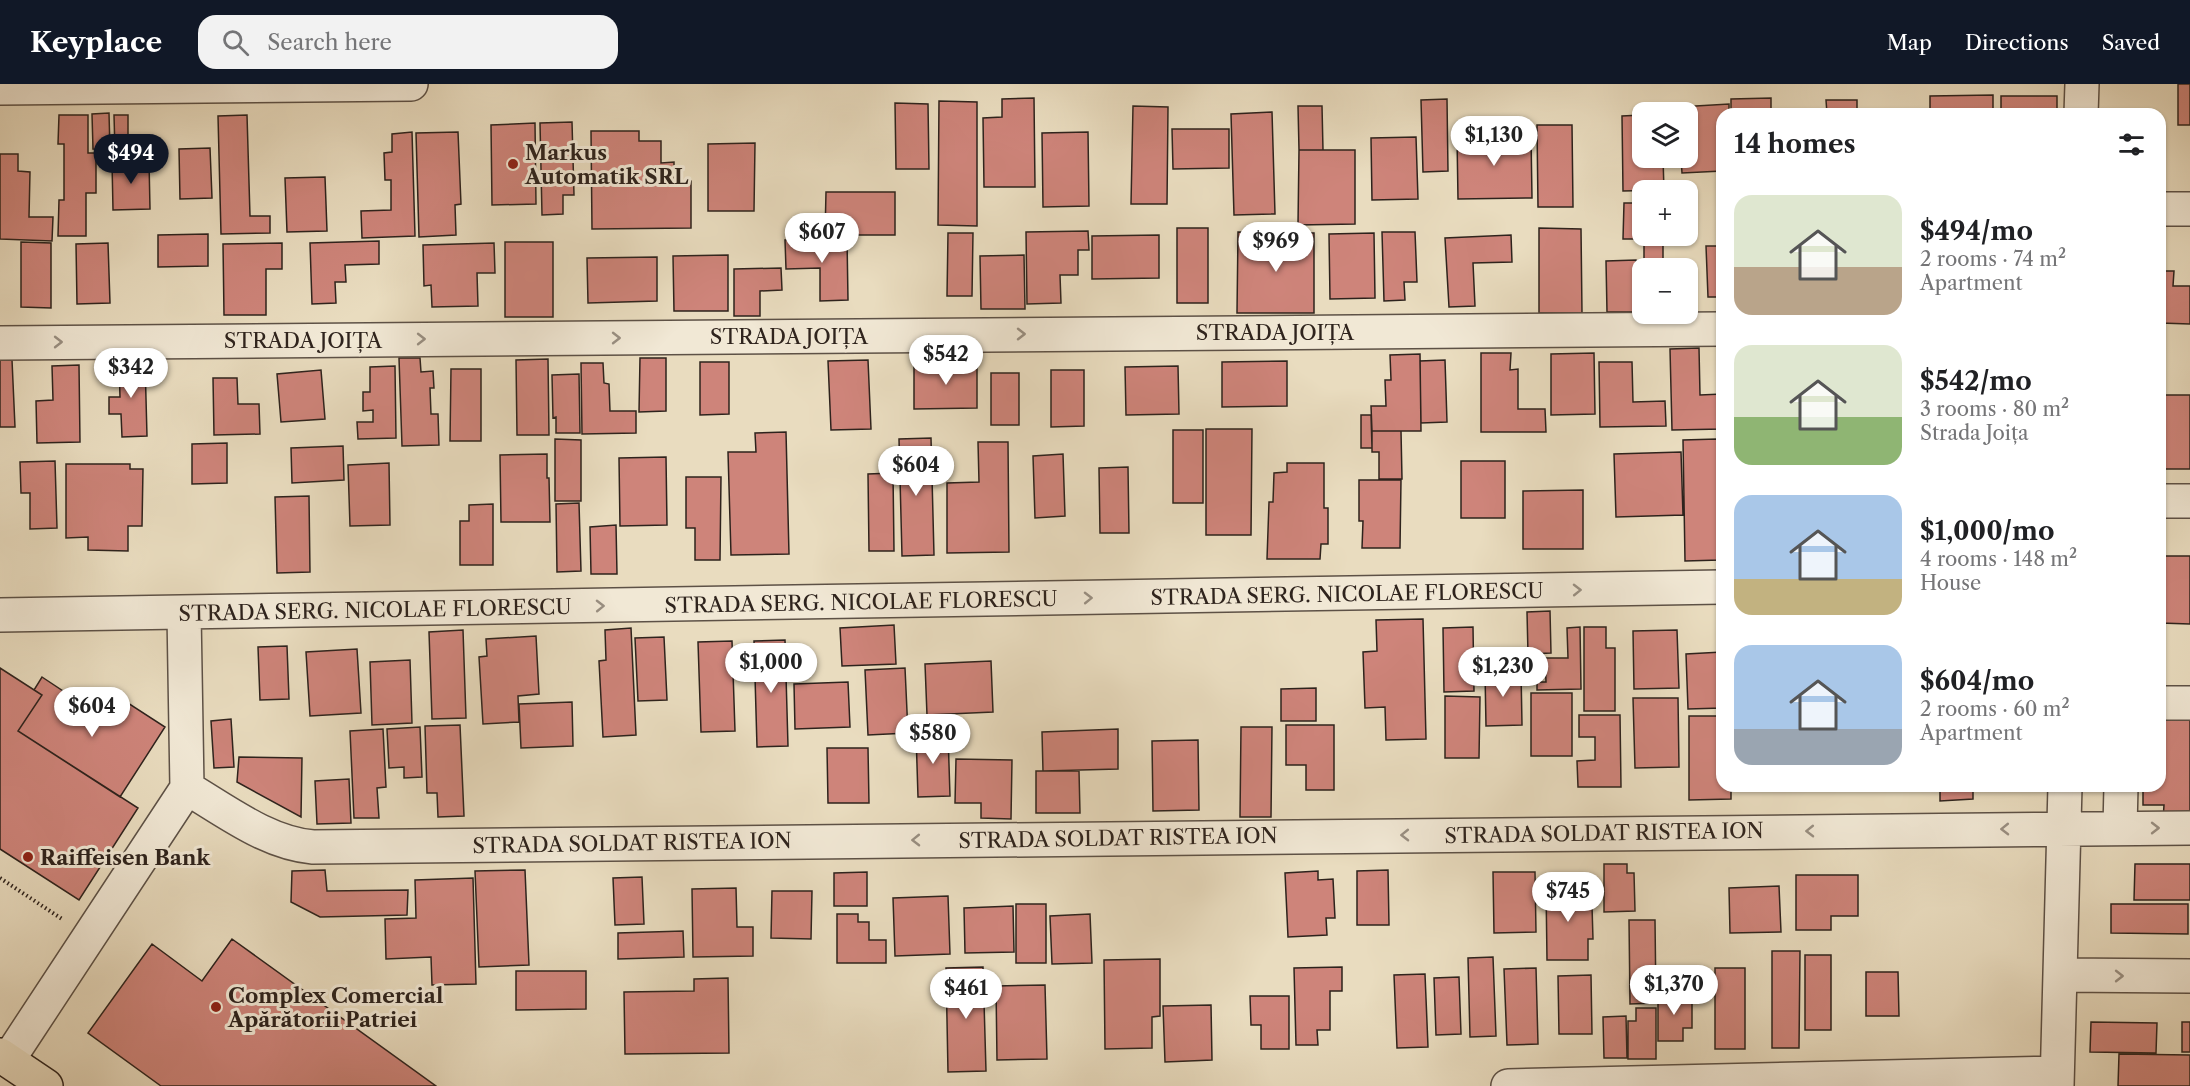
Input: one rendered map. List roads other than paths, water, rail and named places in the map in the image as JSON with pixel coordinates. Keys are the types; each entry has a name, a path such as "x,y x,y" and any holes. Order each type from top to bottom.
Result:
{"main road":[{"path":"4,1058 46,1086"}],"street":[{"path":"0,88 411,84"},
{"path":"2081,108 2082,84"},
{"path":"2166,208 2190,208"},
{"name":"STRADA JOIȚA","path":"0,343 1716,329"},
{"path":"2166,501 2190,501"},
{"name":"STRADA SERG. NICOLAE FLORESCU","path":"0,615 1716,587"},
{"path":"4,1058 89,938 187,788 184,613"},
{"path":"2166,703 2190,703"},
{"name":"STRADA SOLDAT RISTEA ION","path":"187,788 274,839 292,845 313,847 2190,828"},
{"path":"1508,1086 2057,1080 2065,792"},
{"path":"2120,828 2121,792"},
{"path":"2060,975 2190,976"}],"place":[{"name":"Markus Automatik SRL","path":"513,164"},
{"name":"Raiffeisen Bank","path":"28,857"},
{"name":"Complex Comercial Apărătorii Patriei","path":"216,1007"}]}
